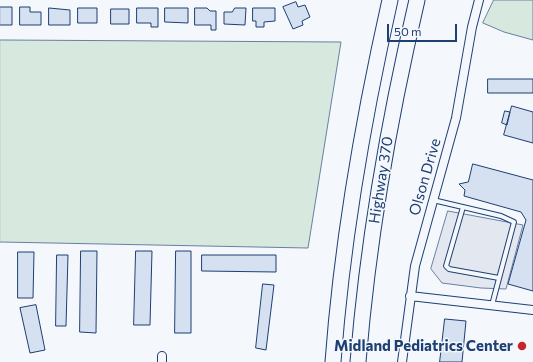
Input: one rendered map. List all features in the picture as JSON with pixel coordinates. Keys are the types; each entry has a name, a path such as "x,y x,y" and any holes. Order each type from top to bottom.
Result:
{"highway":[{"name":"Highway 370","path":"333,362 340,282 353,187 364,123 390,0"},
{"name":"Highway 370","path":"358,362 367,270 375,210 397,88 417,0"}],"street":[{"name":"Olson Drive","path":"402,362 415,266 456,118 472,27 479,0"},
{"path":"410,296 533,310"}],"lane":[{"path":"433,200 501,216 514,222 492,306"},
{"path":"463,207 446,266 449,269 499,278"}],"shaded area":[{"path":"494,0 533,0 533,40 504,32 483,23"},
{"path":"0,40 341,42 308,248 0,242"},
{"path":"448,211 523,225 506,289 481,288 442,283 431,269"}],"building":[{"path":"296,2 298,7 305,5 310,17 302,21 303,25 293,29 283,7"},
{"path":"0,7 12,7 12,25 0,25"},
{"path":"20,7 30,7 30,12 41,12 41,25 20,25"},
{"path":"49,8 70,10 70,25 49,25"},
{"path":"78,8 97,8 97,23 78,23"},
{"path":"137,8 158,8 158,27 151,27 151,23 137,23"},
{"path":"165,8 188,8 188,23 165,22"},
{"path":"195,8 207,8 210,11 216,11 216,30 211,30 211,25 195,25"},
{"path":"235,8 246,8 245,25 224,24 224,12 232,12"},
{"path":"253,8 275,8 275,21 264,22 264,27 256,27 256,21 253,21"},
{"path":"111,9 129,9 129,24 111,24"},
{"path":"488,79 533,79 533,93 488,93"},
{"path":"512,106 533,112 533,143 504,135"},
{"path":"505,111 510,112 507,125 502,123"},
{"path":"473,164 533,180 533,291 508,284 526,220 521,212 464,196 465,190 459,184 468,182"},
{"path":"81,251 97,251 96,333 80,332"},
{"path":"136,251 152,251 150,325 134,325"},
{"path":"176,251 191,251 191,333 175,333"},
{"path":"18,252 34,252 33,298 18,298"},
{"path":"57,255 68,255 66,326 56,326"},
{"path":"202,255 276,255 276,272 202,271"},
{"path":"263,284 274,285 266,350 256,348"},
{"path":"36,305 45,350 30,353 20,308"},
{"path":"445,319 466,321 462,362 440,362"}],"place":[{"name":"Midland Pediatrics Center","path":"522,346"}]}
